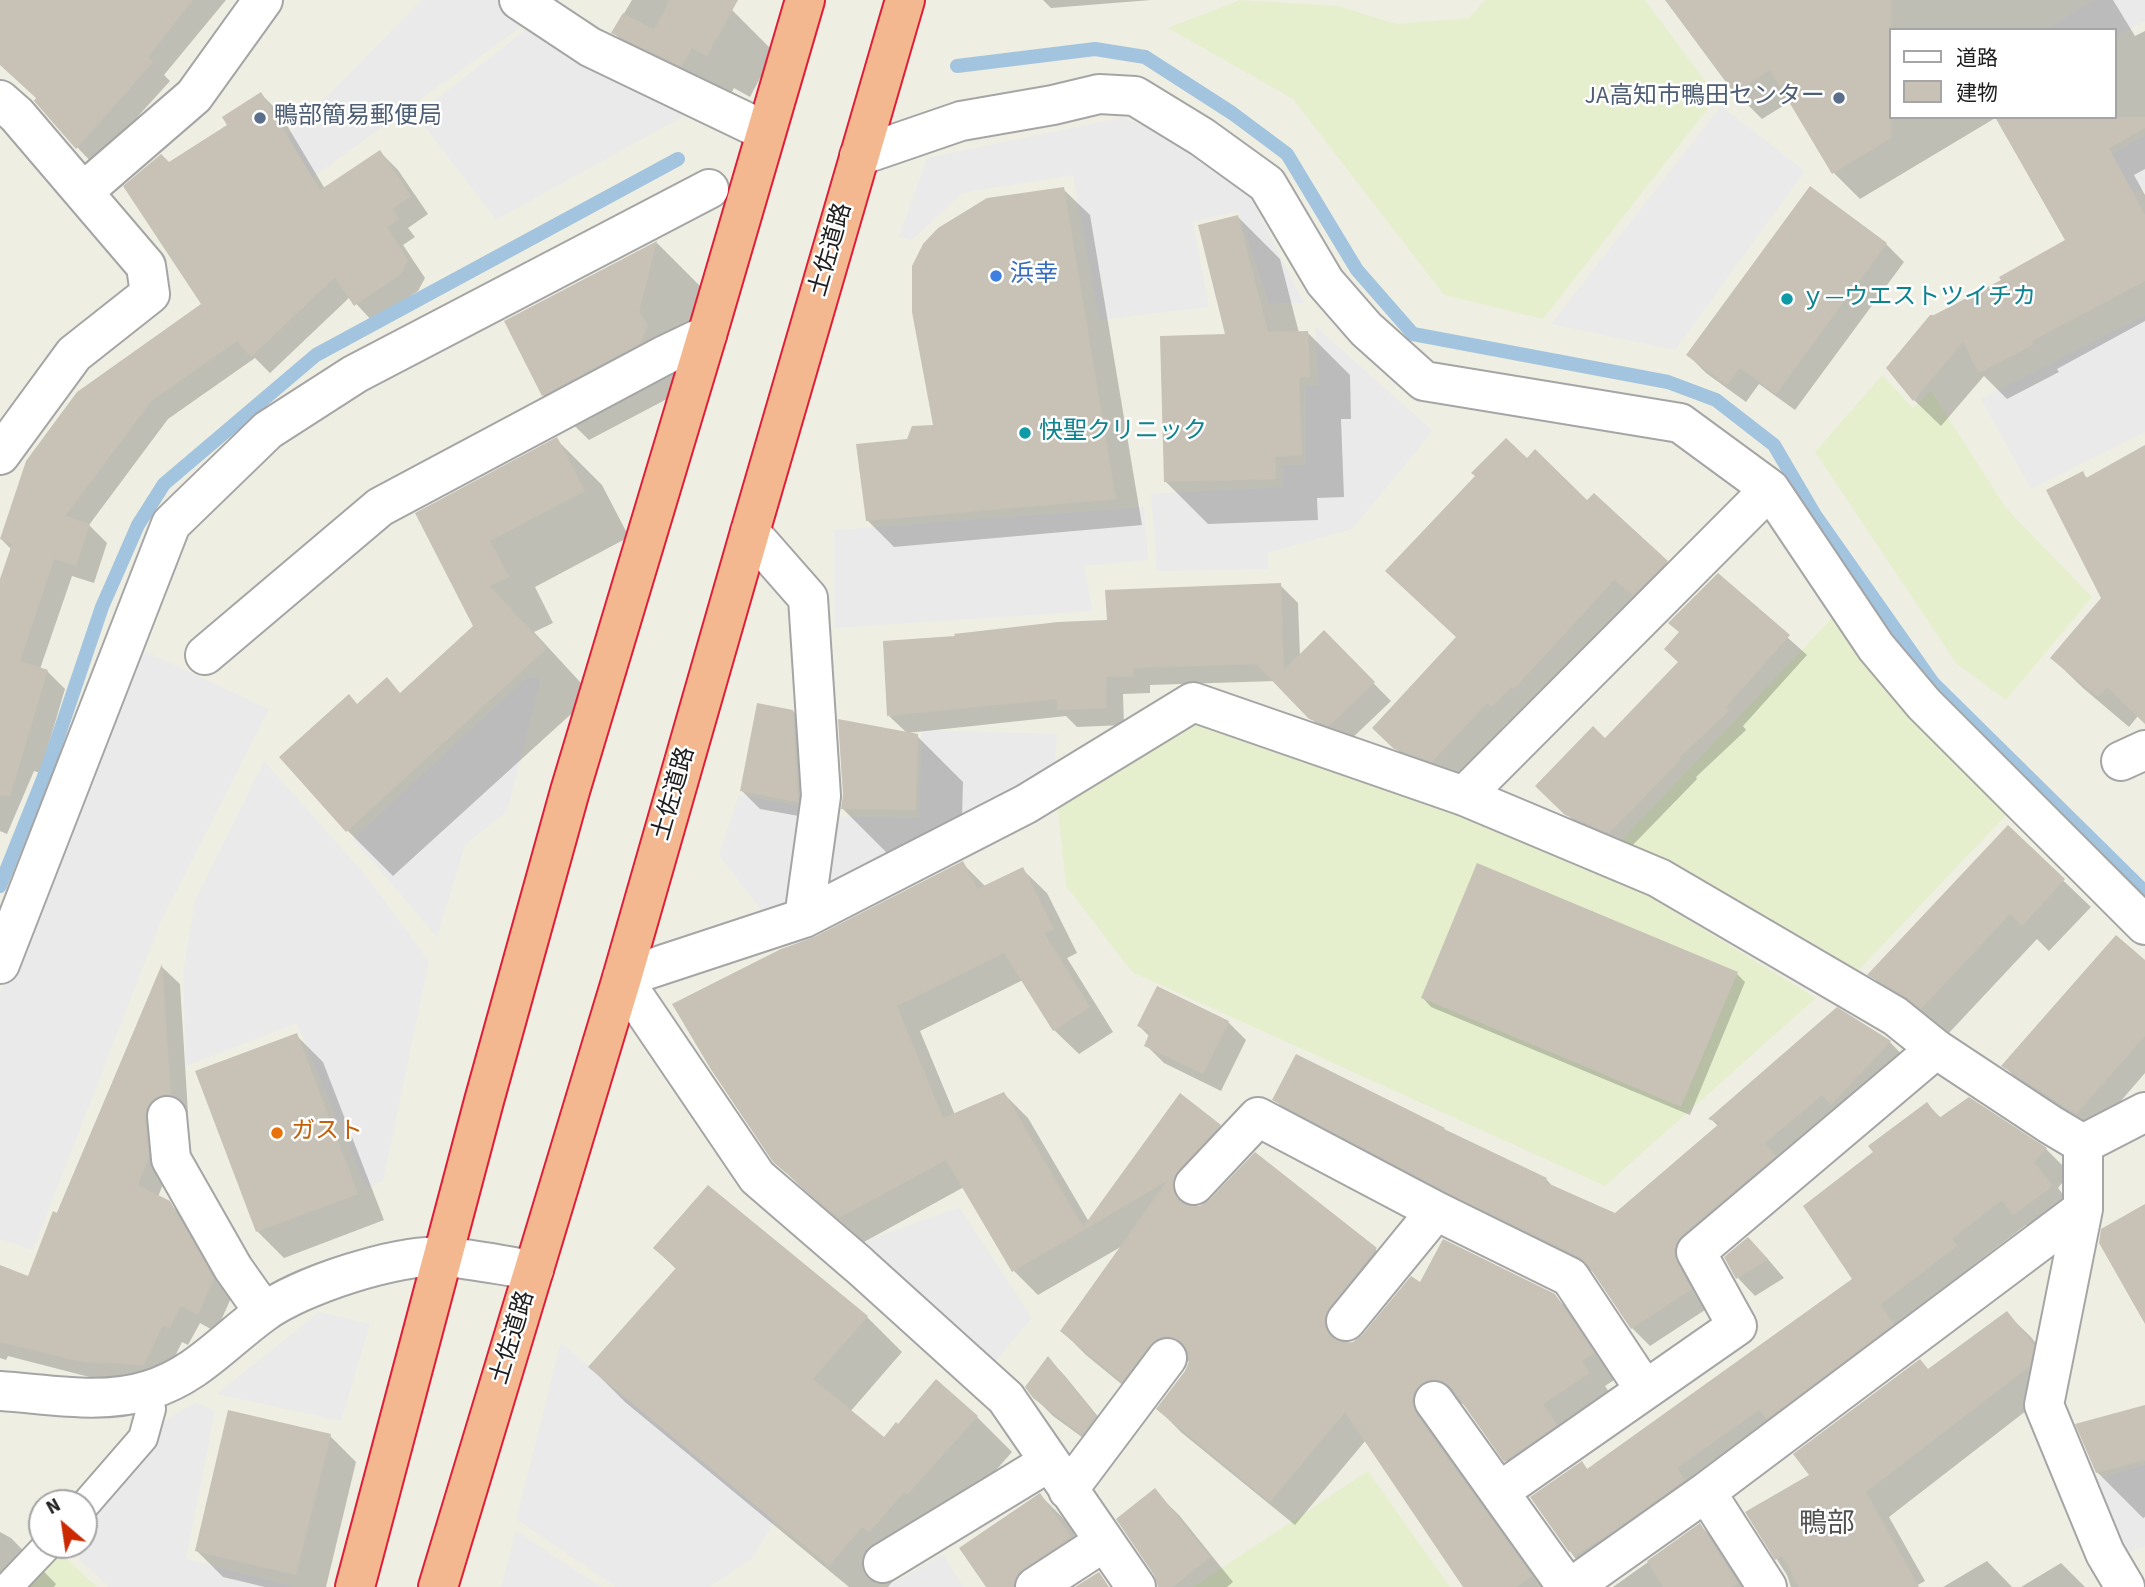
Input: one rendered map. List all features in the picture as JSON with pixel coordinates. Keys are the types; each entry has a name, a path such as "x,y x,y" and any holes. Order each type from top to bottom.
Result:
{"highway":[{"path":"355,1587 442,1256 570,791 805,0"},
{"name":"土佐道路","path":"438,1587 622,978 905,0"}],"street":[{"path":"83,192 194,96 263,0"},
{"path":"519,0 590,47 765,131"},
{"path":"859,156 961,121 1099,94 1135,96 1202,137 1267,184 1325,282 1366,329 1424,381 1680,423 1770,489 1876,647 1924,704 2145,925"},
{"path":"0,100 17,115 146,266 150,295 74,354 0,454"},
{"path":"0,964 171,524 268,430 355,374 709,189"},
{"path":"205,655 380,507 651,362 707,335"},
{"path":"1464,796 1770,489"},
{"path":"750,532 808,598 821,796 804,918"},
{"path":"1136,1587 1006,1398 757,1177 622,978 804,918 1026,804 1193,702 1464,796 1659,878 1895,1016 1936,1049 2083,1144"},
{"path":"1499,1492 1737,1326 1696,1252 1936,1049"},
{"path":"2083,1144 2145,1112"},
{"path":"167,1116 171,1159 233,1268 264,1312"},
{"path":"1194,1185 1258,1116 1436,1211 1570,1277 1645,1390"},
{"path":"2083,1144 2083,1209 2044,1405 2105,1553 2125,1587"},
{"path":"1434,1401 1569,1587 1706,1492 2083,1209"},
{"path":"1346,1321 1436,1211"},
{"path":"0,1391 100,1398 147,1391 183,1377 264,1312 310,1287 376,1266 442,1256 534,1270"},
{"path":"883,1563 1058,1476 1167,1358"},
{"path":"1706,1492 1767,1587"},
{"path":"1035,1587 1104,1542"}],"lane":[{"path":"98,1490 143,1438 151,1409 147,1391"},
{"path":"8,1587 35,1559"}],"green space":[{"path":"1240,0 1338,6 1396,24 1469,18 1485,0 1645,0 1717,97 1543,319 1444,295 1293,99 1168,28"},
{"path":"1882,375 1913,408 1931,391 2006,508 2092,597 2006,700 1956,663 1815,452"},
{"path":"1833,617 1905,710 2009,812 1858,971 1702,883 1619,843"},
{"path":"1192,717 1456,811 1647,895 1816,998 1605,1186 1132,972 1066,886 1057,800"},
{"path":"1368,1471 1450,1587 1193,1587"},
{"path":"50,1559 67,1559 97,1587 28,1587"}],"shaded area":[{"path":"422,0 505,0 532,19 281,200 256,168"},
{"path":"2094,0 2145,0 2145,21 2117,36 2117,28 2047,28"},
{"path":"537,21 689,113 496,220 416,115"},
{"path":"1721,106 1805,171 1675,350 1551,324"},
{"path":"1124,117 1203,157 1250,196 1304,303 1269,304 1238,211 1193,222 1209,307 1099,320 1073,175 962,193 912,240 899,237 927,158"},
{"path":"2145,135 2145,189 2059,216 2045,192"},
{"path":"2145,315 2145,432 2031,489 1981,399"},
{"path":"1315,326 1433,431 1352,529 1267,553 1268,569 1157,571 1151,494 1282,487 1283,465 1306,465 1306,386 1319,386"},
{"path":"1144,507 1148,560 1084,566 1093,611 834,628 834,530"},
{"path":"138,648 269,709 160,923 33,1250 0,1239 0,994"},
{"path":"527,677 541,679 507,811 465,845 437,937 353,839"},
{"path":"922,730 1057,734 1054,772 809,898 822,816 919,818"},
{"path":"264,761 363,872 429,961 383,1181 366,1188 297,1023 186,1066 183,974 195,900"},
{"path":"739,795 812,808 798,906 762,911 719,855"},
{"path":"959,1207 1032,1318 992,1365 863,1242"},
{"path":"319,1312 370,1324 341,1421 217,1394"},
{"path":"561,1343 774,1521 752,1559 709,1587 616,1587 516,1519"},
{"path":"196,1402 215,1411 186,1559 296,1587 109,1587 80,1559 98,1559 98,1506 161,1423"},
{"path":"2145,1465 2145,1546 2120,1557 2085,1482"},
{"path":"516,1531 601,1587 501,1587"},
{"path":"943,1554 963,1587 887,1587"}],"building":[{"path":"0,0 193,0 148,57 153,62 76,149 34,101 36,98 0,65"},
{"path":"670,0 738,0 707,56 692,48 681,67 611,33 623,13 654,30"},
{"path":"1665,0 1891,0 1891,138 1832,174 1770,70 1734,93"},
{"path":"261,92 320,190 380,150 411,196 392,209 399,219 387,227 408,260 401,274 354,306 335,277 251,357 237,341 151,401 65,516 90,524 76,566 54,559 20,661 48,670 10,796 0,795 0,579 12,544 0,539 26,461 77,392 201,304 123,186 161,154 169,162 227,125 222,117"},
{"path":"2145,117 2145,128 2109,148 2145,215 2145,281 2032,341 2033,345 1979,373 1963,342 1913,401 1886,368 1930,315 2001,280 1999,277 2065,240 1996,119"},
{"name":"ｙ―ウエストツイチカ","path":"1810,186 1887,243 1776,394 1740,368 1727,385 1686,355"},
{"path":"1064,187 1116,499 866,521 856,444 907,439 912,426 933,425 912,312 912,266 923,244 938,228 987,198"},
{"path":"1238,215 1268,332 1308,331 1310,377 1299,378 1302,455 1275,457 1276,479 1164,482 1160,336 1225,334 1198,225"},
{"path":"657,241 639,312 648,325 641,343 542,396 504,321"},
{"path":"557,437 585,491 490,541 509,577 490,586 547,648 346,832 279,757 349,694 357,704 387,677 400,693 473,626 415,513"},
{"path":"1506,438 1527,458 1535,449 1587,500 1594,493 1668,561 1633,595 1614,580 1514,689 1511,687 1491,707 1487,703 1432,762 1394,749 1372,728 1456,637 1385,571 1475,476 1471,473"},
{"path":"2145,445 2145,724 2107,687 2098,697 2050,658 2101,598 2046,490 2083,471 2086,478"},
{"path":"1718,573 1790,635 1726,707 1729,711 1679,758 1681,760 1609,833 1565,815 1535,786 1593,726 1605,738 1678,662 1664,649 1679,632 1668,623"},
{"path":"1281,583 1284,670 1324,630 1375,682 1329,726 1309,719 1256,664 1133,668 1134,676 1106,677 1107,708 1057,710 1057,699 887,716 883,641 955,636 954,634 1058,622 1107,620 1105,590"},
{"path":"757,703 793,710 798,802 740,791"},
{"path":"838,719 918,734 916,810 841,809 843,795"},
{"path":"2008,825 2065,879 2022,926 2010,914 1921,1009 1906,997 1867,975"},
{"path":"963,861 977,889 1023,867 1054,929 1044,933 1090,1007 1053,1031 1004,953 897,1006 943,1118 1004,1092 1083,1227 1180,1093 1221,1125 1178,1171 1173,1181 1173,1191 1180,1201 1190,1206 1200,1206 1255,1152 1377,1248 1324,1318 1325,1328 1333,1338 1343,1343 1353,1342 1362,1335 1411,1276 1420,1282 1443,1239 1555,1294 1594,1353 1582,1361 1590,1373 1543,1404 1557,1425 1504,1462 1452,1388 1444,1381 1433,1379 1422,1383 1414,1391 1412,1402 1416,1414 1532,1576 1516,1587 1463,1587 1345,1412 1270,1502 1156,1409 1185,1371 1189,1361 1187,1350 1181,1341 1169,1336 1158,1338 1122,1382 1060,1331 1167,1181 1012,1272 946,1160 839,1218 773,1162 710,1068 672,1004 781,949 814,937"},
{"path":"1477,863 1738,972 1681,1107 1421,998"},
{"path":"2116,935 2145,960 2145,1036 2076,1114 2001,1066"},
{"path":"162,964 171,1095 164,1094 155,1098 147,1108 145,1118 149,1157 138,1185 170,1201 214,1278 198,1315 181,1306 170,1328 163,1325 144,1365 82,1362 0,1342 0,1265 28,1276 53,1211 57,1213"},
{"path":"1157,986 1229,1021 1203,1074 1144,1046 1150,1032 1137,1026"},
{"path":"1837,1007 1891,1041 1831,1105 1822,1095 1765,1143 1776,1156 1676,1243 1674,1252 1677,1262 1692,1289 1631,1329 1580,1257 1458,1198 1272,1100 1296,1054 1547,1178 1545,1182 1615,1213 1720,1123 1708,1119"},
{"name":"ガスト","path":"297,1033 358,1194 256,1232 195,1071"},
{"path":"1969,1097 2047,1148 2034,1162 2053,1186 2013,1215 2002,1200 1952,1239 1957,1246 1880,1305 1894,1324 1767,1419 1759,1410 1677,1468 1685,1480 1624,1524 1575,1556 1571,1550 1569,1552 1530,1497 1582,1461 1587,1469 1852,1279 1803,1206 1873,1152 1868,1146 1927,1102 1939,1118"},
{"path":"708,1185 868,1316 813,1379 884,1437 936,1379 978,1416 907,1495 904,1492 869,1533 862,1527 829,1566 588,1367 676,1268 653,1248"},
{"path":"2145,1204 2145,1324 2099,1243 2101,1229"},
{"path":"1748,1237 1768,1259 1736,1279 1724,1257"},
{"path":"2007,1311 2034,1345 2030,1366 1866,1492 1919,1587 1799,1587 1782,1556 1775,1560 1745,1512 1809,1475 1793,1454 1920,1359 1928,1369"},
{"path":"1048,1356 1096,1416 1082,1435 1033,1398 1025,1387"},
{"path":"2145,1405 2145,1460 2096,1473 2075,1424"},
{"path":"228,1410 331,1434 296,1575 195,1551"},
{"path":"1155,1488 1210,1557 1173,1587 1158,1587 1154,1575 1116,1519"},
{"path":"1040,1493 1071,1537 1023,1569 1016,1577 1013,1587 986,1587 959,1548"},
{"path":"1700,1523 1738,1583 1731,1587 1663,1587 1647,1561"},
{"path":"1099,1572 1109,1587 1075,1587"}],"waterway":[{"path":"957,66 1095,49 1145,57 1232,113 1287,154 1357,270 1413,334 1668,382 1716,400 1774,445 1815,515 1933,683 2145,892"},
{"path":"0,886 49,764 102,607 138,525 164,484 316,355 678,159"}],"place":[{"name":"JA高知市鴨田センター","path":"1839,98"},
{"name":"鴨部簡易郵便局","path":"260,118"},
{"name":"浜幸","path":"996,276"},
{"name":"ｙ―ウエストツイチカ","path":"1787,299"},
{"name":"快聖クリニック","path":"1025,433"},
{"name":"ガスト","path":"277,1133"}],"district":[{"name":"鴨部","path":"1827,1526"}]}
